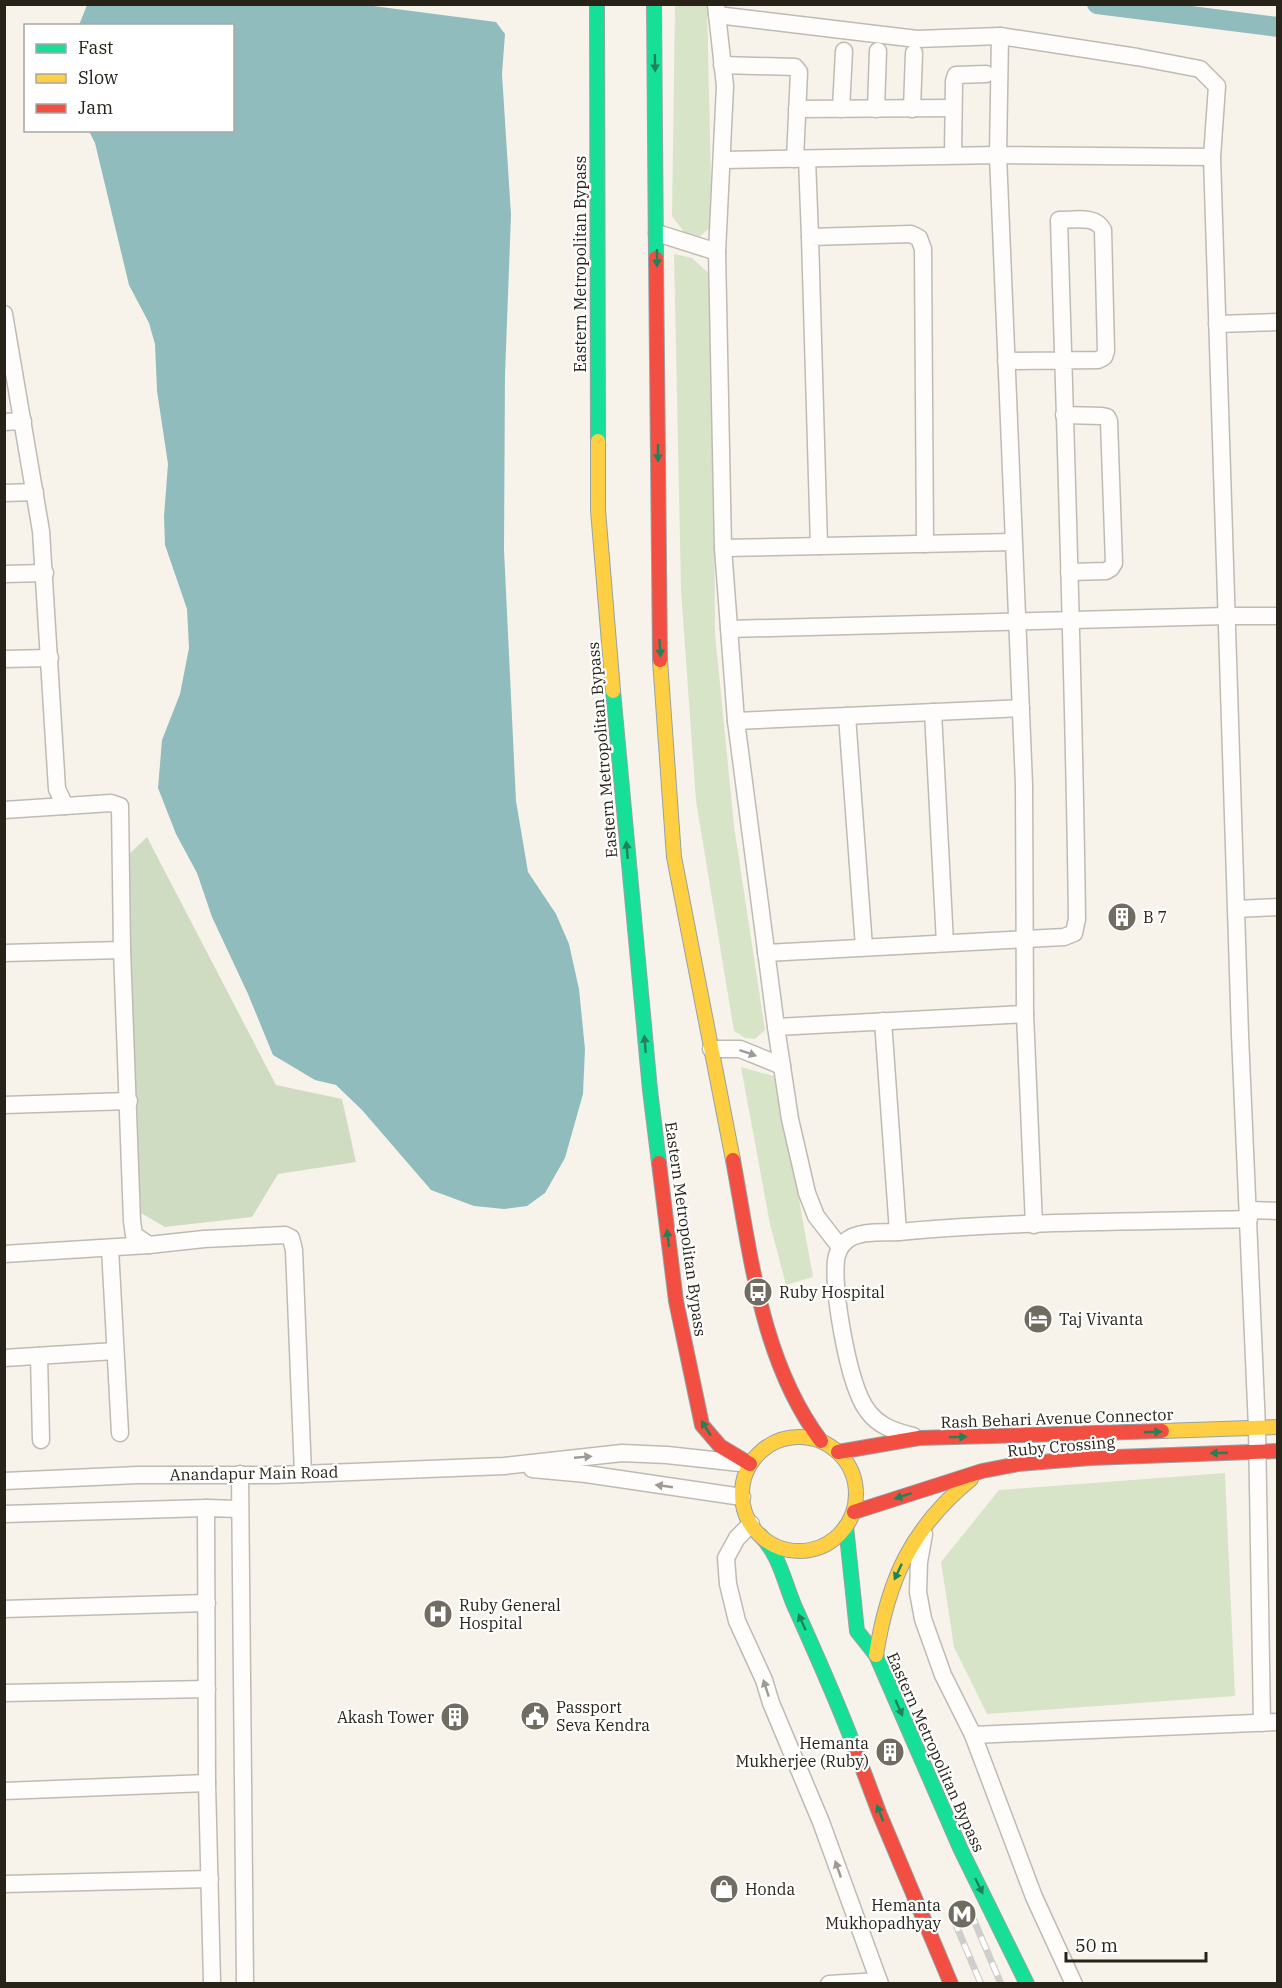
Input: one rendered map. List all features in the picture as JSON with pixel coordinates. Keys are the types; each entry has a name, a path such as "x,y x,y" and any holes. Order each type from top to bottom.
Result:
{"main road":[{"name":"Eastern Metropolitan Bypass","path":"597,4 598,510 650,1090 676,1301 702,1425 720,1446 750,1464"},
{"path":"654,4 660,652 674,857 758,1292 776,1357 786,1383 796,1405 821,1441"},
{"name":"Rash Behari Avenue Connector","path":"838,1452 919,1438 1278,1427"},
{"path":"755,1529 789,1550 805,1550 821,1546 835,1538 846,1526 854,1512 855,1479 848,1464 838,1452 821,1441 807,1437 793,1437 779,1441 766,1447 750,1464 743,1482 742,1497 745,1510 755,1529 774,1553 793,1602 835,1694 880,1815 951,1983"},
{"name":"Ruby Crossing","path":"854,1512 982,1471 1018,1464 1090,1458 1278,1451"},
{"path":"876,1655 879,1628 893,1583 913,1541 927,1521 956,1490 982,1471"},
{"name":"Eastern Metropolitan Bypass","path":"846,1526 857,1631 876,1655 961,1851 1027,1983"}],"street":[{"path":"840,1247 816,1216 807,1193 790,1119 736,721 723,548 717,252 724,86 716,10 917,39 1000,36 1200,69 1216,86 1212,157 1226,615 1257,1452 1270,1722 973,1735"},
{"path":"1000,36 998,155 1024,786 1025,1014 1034,1225"},
{"path":"841,109 844,51"},
{"path":"876,109 878,51"},
{"path":"912,109 914,53"},
{"path":"722,65 795,67 799,72 797,109 810,237 819,546"},
{"path":"953,155 956,75 986,74"},
{"path":"797,109 953,108"},
{"path":"722,160 953,155 1212,157"},
{"path":"766,952 1064,937 1074,933 1077,919 1069,572 1064,415 1063,360 1059,220 1095,220 1103,230 1106,351 1104,357 1098,360 1063,360 1006,361"},
{"path":"657,233 717,252"},
{"path":"810,237 911,234 920,238 923,249 925,544"},
{"path":"4,314 8,354 23,422 41,531 57,789 65,806"},
{"path":"1217,324 1278,322"},
{"path":"1064,415 1102,416 1107,417 1109,421 1114,563 1106,571 1069,572"},
{"path":"4,422 23,422"},
{"path":"4,493 35,492"},
{"path":"723,548 1013,542"},
{"path":"4,574 45,573"},
{"path":"729,629 1226,615 1278,616"},
{"path":"4,659 50,658"},
{"path":"736,721 1021,708"},
{"path":"933,712 945,943"},
{"path":"847,716 864,947"},
{"path":"4,810 111,803 120,806 122,950 132,1221 134,1235 149,1245"},
{"path":"1237,909 1278,908"},
{"path":"4,954 122,950"},
{"path":"776,1027 1025,1014"},
{"path":"883,1021 898,1232"},
{"path":"711,1048 740,1049 782,1066"},
{"path":"4,1105 129,1101"},
{"path":"919,1438 893,1431 880,1424 868,1412 860,1399 852,1376 840,1316 836,1260 840,1247 848,1239 858,1235 898,1232 1249,1215 1278,1211"},
{"path":"4,1254 110,1248 204,1239 285,1235 291,1238 294,1251 303,1474"},
{"path":"110,1248 120,1433"},
{"path":"4,1358 116,1351"},
{"path":"39,1356 41,1440"},
{"name":"Anandapur Main Road","path":"4,1481 138,1474 303,1474 504,1466 622,1454 684,1457 750,1464"},
{"name":"Anandapur Main Road","path":"504,1466 586,1474 742,1497"},
{"path":"240,1474 245,1983"},
{"path":"206,1508 207,1783 212,1982"},
{"path":"4,1514 240,1509"},
{"path":"927,1521 919,1563 918,1592 923,1619 943,1675 973,1735 1034,1897 1074,1983"},
{"path":"755,1529 737,1538 726,1558 728,1584 737,1621 764,1680 771,1703 821,1822 879,1982 829,1983"},
{"path":"4,1609 207,1604"},
{"path":"4,1694 207,1689"},
{"path":"4,1791 207,1783"},
{"path":"4,1884 210,1879"}],"green space":[{"path":"675,5 707,5 712,226 699,237 684,232 672,216"},
{"path":"674,254 692,258 713,277 715,633 734,826 765,1030 755,1039 745,1038 734,1031 696,801 681,590"},
{"path":"147,837 276,1085 342,1099 356,1162 278,1174 252,1217 165,1227 141,1213 124,859"},
{"path":"741,1067 777,1077 813,1277 786,1285 770,1224"},
{"path":"1225,1473 1235,1696 987,1714 954,1647 941,1562 999,1490"}],"water":[{"path":"358,4 496,22 505,34 502,74 511,215 505,375 504,550 516,801 528,872 556,914 569,944 579,989 585,1049 583,1094 565,1158 545,1193 527,1206 504,1209 474,1206 431,1190 362,1110 336,1085 315,1080 273,1055 212,917 197,873 176,834 158,788 162,740 180,694 189,648 187,609 165,545 164,516 168,464 157,391 155,344 149,323 129,285 95,143 90,132 234,132 234,24 79,24 87,5"}],"waterway":[{"path":"1097,4 1278,27"}],"railway":[{"path":"970,1911 1001,1984"},
{"path":"953,1918 981,1984"}],"traffic: fast":[{"path":"597,4 598,441"},
{"path":"654,4 656,258"},
{"path":"613,691 650,1090 659,1163"},
{"path":"846,1526 857,1631 876,1655 961,1850 1027,1984"},
{"path":"760,1535 767,1542 776,1559 854,1746"}],"traffic: slow":[{"path":"598,441 598,510 613,691"},
{"path":"660,660 674,857 733,1160"},
{"path":"1162,1431 1278,1427"},
{"path":"799,1437 821,1442 839,1454 851,1472 856,1494 851,1516 839,1534 821,1546 799,1551 777,1546 759,1534 747,1516 742,1494 747,1472 759,1454 777,1442 799,1437"},
{"path":"876,1655 887,1603 906,1557 918,1536 933,1517 971,1479"}],"traffic: jam":[{"path":"656,258 660,660"},
{"path":"733,1160 761,1307 784,1377 821,1441"},
{"path":"659,1163 676,1301 702,1425 720,1446 750,1464"},
{"path":"838,1452 919,1438 1162,1431"},
{"path":"854,1512 982,1471 1018,1464 1090,1458 1278,1451"},
{"path":"854,1746 880,1815 951,1984"}],"place":[{"name":"B 7","path":"1122,917"},
{"name":"Ruby Hospital","path":"758,1292"},
{"name":"Taj Vivanta","path":"1038,1319"},
{"name":"Ruby General Hospital","path":"438,1614"},
{"name":"Passport Seva Kendra","path":"535,1716"},
{"name":"Akash Tower","path":"455,1717"},
{"name":"Hemanta Mukherjee (Ruby)","path":"890,1752"},
{"name":"Honda","path":"724,1889"},
{"name":"Hemanta Mukhopadhyay","path":"962,1914"}]}
